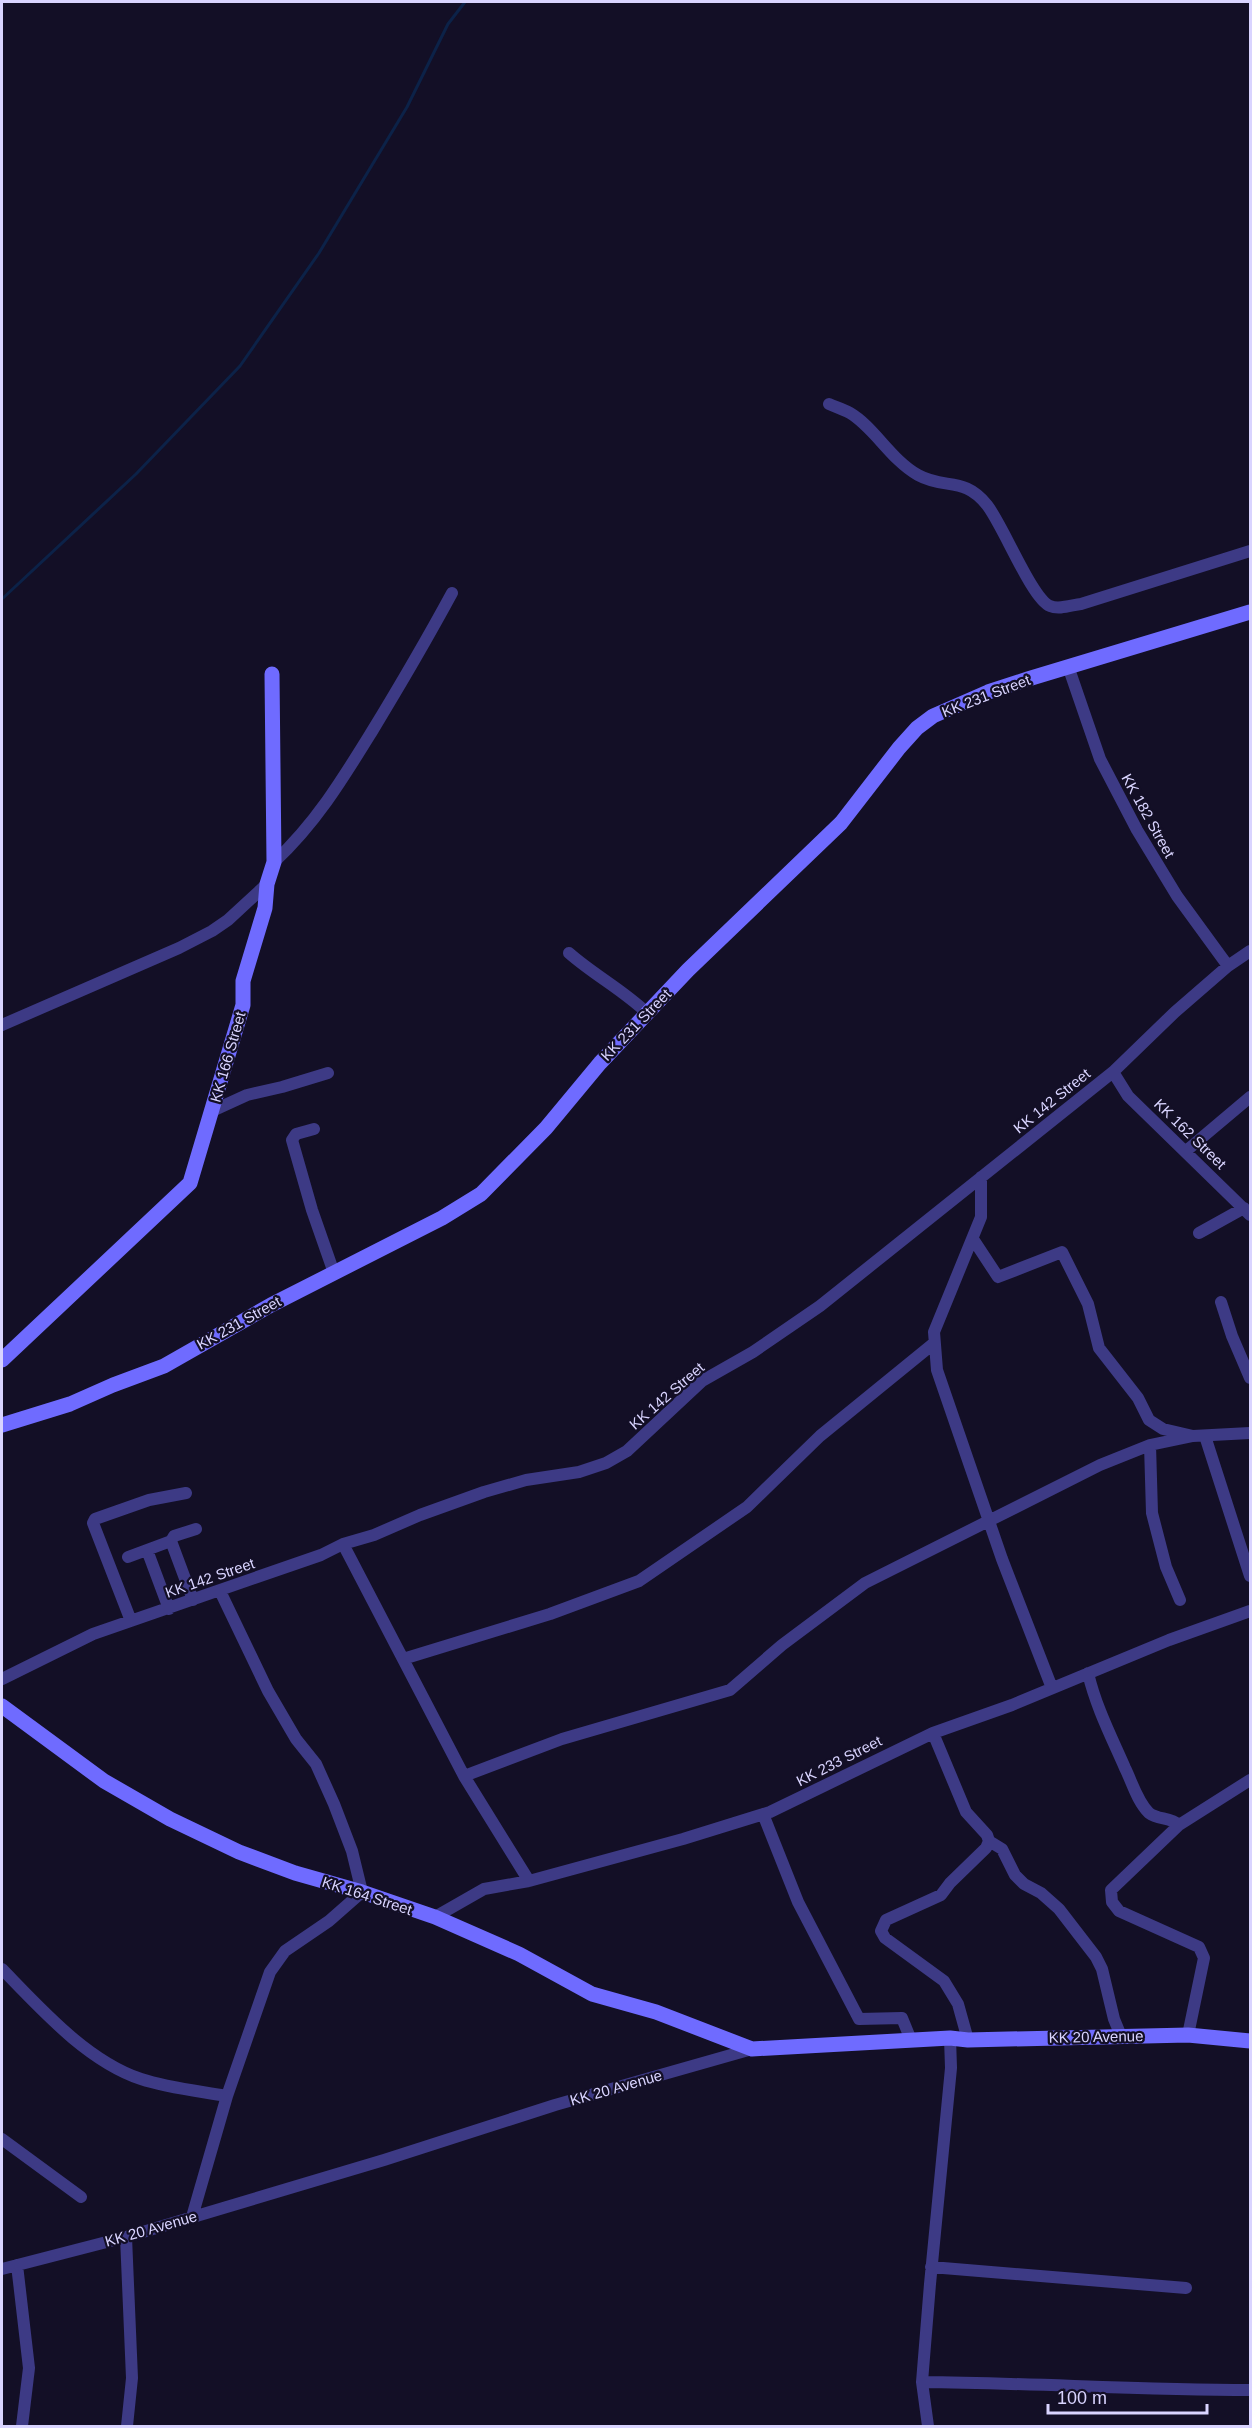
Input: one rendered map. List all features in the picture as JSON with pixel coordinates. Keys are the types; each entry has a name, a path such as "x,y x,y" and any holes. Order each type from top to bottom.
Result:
{"street":[{"path":"829,404 852,414 899,461 919,476 969,488 992,512 1033,587 1047,605 1056,608 1081,604 1251,551"},
{"path":"274,862 295,843 332,797 418,656 452,593"},
{"name":"KK 231 Street","path":"2,1425 70,1404 164,1366 271,1305 442,1218 481,1194 546,1128 600,1063 687,970 841,823 917,728 933,716 988,692 1251,612"},
{"name":"KK 182 Street","path":"1068,666 1100,759 1137,830 1177,896 1228,966"},
{"name":"KK 166 Street","path":"2,1360 189,1183 243,1005 243,981 265,908 267,884 274,862 272,674"},
{"path":"2,1025 180,948 212,931 228,920 267,884"},
{"name":"KK 142 Street","path":"2,1679 93,1634 321,1555 343,1544 374,1535 484,1492 526,1480 579,1472 627,1451 702,1381 763,1345 820,1306 981,1178 1113,1072 1175,1012 1228,966 1251,951"},
{"path":"569,953 604,981 630,997 647,1013"},
{"path":"212,1110 247,1095 282,1087 328,1072"},
{"name":"KK 162 Street","path":"1113,1072 1128,1096 1247,1212"},
{"path":"1186,1151 1251,1097"},
{"path":"314,1129 296,1134 292,1140 312,1210 334,1273"},
{"path":"981,1178 981,1217 934,1332 933,1344 937,1370 957,1432 1052,1688"},
{"path":"1199,1233 1247,1212"},
{"path":"973,1239 998,1277 1062,1252 1088,1304 1099,1347 1138,1398 1149,1420 1163,1429 1199,1436"},
{"path":"1221,1302 1232,1336 1251,1378"},
{"path":"403,1659 550,1614 639,1581 747,1507 820,1436 933,1344"},
{"path":"464,1776 562,1739 730,1690 782,1646 865,1583 1100,1465 1150,1445 1199,1436 1251,1433"},
{"path":"1199,1436 1251,1576"},
{"path":"1150,1445 1152,1513 1166,1567 1179,1600"},
{"path":"131,1621 93,1523 95,1519 149,1500 186,1492"},
{"path":"128,1557 171,1540 174,1536 196,1529"},
{"path":"171,1540 193,1600"},
{"path":"343,1544 464,1776 529,1881"},
{"path":"147,1550 169,1609"},
{"path":"192,2217 227,2096 252,2018 270,1972 285,1951 329,1921 362,1892 352,1851 316,1764 296,1739 268,1691 220,1591"},
{"name":"KK 233 Street","path":"435,1917 483,1889 529,1881 683,1839 764,1814 835,1782 933,1733 1170,1640 1251,1611"},
{"path":"1088,1673 1093,1696 1137,1795 1149,1812 1179,1825"},
{"name":"KK 164 Street","path":"2,1706 104,1781 170,1819 239,1852 295,1874 362,1892 435,1917 519,1954 592,1994 656,2012 752,2049"},
{"path":"933,1733 966,1812 987,1835 989,1841 1002,1849 1015,1875 1059,1909 1096,1957 1102,1969 1121,2037"},
{"path":"1188,2035 1204,1958 1199,1947 1119,1911 1112,1902 1112,1890 1179,1825 1251,1779"},
{"path":"764,1814 798,1902 859,2019 902,2018 911,2040"},
{"path":"968,2040 961,2010 954,1994 944,1981 885,1938 881,1931 886,1920 941,1895 986,1848 989,1841"},
{"path":"2,1969 47,2015 113,2066 143,2080 227,2096"},
{"name":"KK 20 Avenue","path":"2,2269 126,2237 555,2105 752,2049 950,2038 968,2040 1188,2035 1251,2041"},
{"path":"928,2427 922,2382 951,2068 950,2038"},
{"path":"2,2139 81,2198"},
{"path":"126,2237 132,2378 127,2427"},
{"path":"17,2265 29,2368 22,2427"},
{"path":"931,2267 1186,2288"},
{"path":"922,2382 1030,2383 1109,2389 1251,2390"}],"waterway":[{"path":"2,599 136,474 240,366 319,253 407,107 448,24 465,2"}]}
